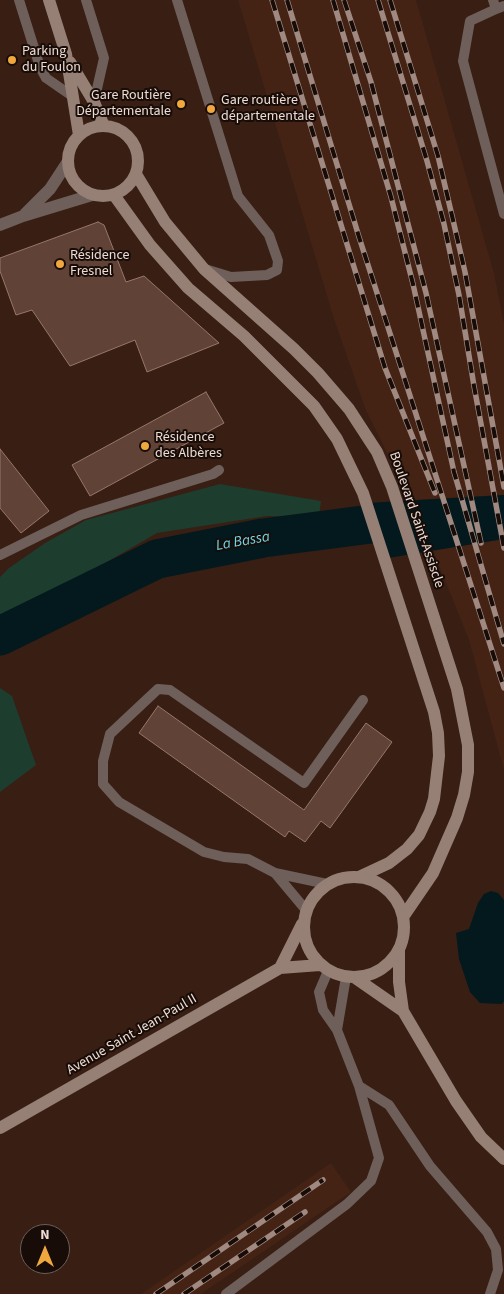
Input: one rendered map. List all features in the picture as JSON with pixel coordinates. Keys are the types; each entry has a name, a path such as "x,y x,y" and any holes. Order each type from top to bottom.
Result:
{"street":[{"path":"49,0 66,54 79,135"},
{"path":"66,54 94,102 104,126"},
{"path":"95,126 104,126 115,128 125,134 137,152 138,163 136,174 131,183 114,195 103,197 83,191 69,174 67,163 70,148 79,135 95,126"},
{"path":"24,216 50,189 67,163"},
{"name":"Boulevard Saint-Assiscle","path":"136,174 165,222 204,269 318,372 349,410 377,452 392,487 462,713 468,745 468,772 457,818 433,873 403,917"},
{"path":"0,225 92,195"},
{"path":"114,195 150,245 188,288 244,336 314,406 337,439 363,493 434,712 438,733 439,756 438,775 430,812 419,835 407,849 389,863 359,877"},
{"path":"280,968 314,895 327,884 343,878 359,877 374,881 388,890 398,902 403,917 404,934 399,950 399,982 403,1012 456,1101 482,1137 504,1159"},
{"path":"305,915 304,937 310,952 324,968 350,977 403,1012"},
{"path":"350,977 368,976 380,970 391,961 399,950"},
{"name":"Avenue Saint Jean-Paul II","path":"0,1128 280,968 324,968"}],"lane":[{"path":"18,0 38,62 46,78 72,96"},
{"path":"86,0 104,58 94,102"},
{"path":"177,0 238,196 269,235 278,261 277,270 267,275 231,277 204,269"},
{"path":"498,5 470,21 463,61 504,214"},
{"path":"0,555 81,515 213,474 219,470"},
{"path":"327,884 275,873 248,859 224,857 204,852 119,802 103,784 103,761 110,734 158,689 170,690 304,783 363,700"},
{"path":"275,873 305,915"},
{"path":"226,1294 347,1204 371,1181 379,1158 359,1086 337,1030 323,1010 319,992 324,968"},
{"path":"337,1030 350,977"},
{"path":"359,1086 389,1104 430,1166 487,1232 496,1249 498,1270 490,1294"}],"shaded area":[{"path":"238,0 416,0 494,273 504,324 504,495 410,500 365,408 334,319"},
{"path":"504,539 504,770 469,640 433,550"},
{"path":"331,1163 351,1192 201,1294 141,1294"}],"green space":[{"path":"220,484 321,501 319,517 267,516 157,533 0,624 0,577 9,568 45,543 86,520"},
{"path":"0,688 12,696 36,765 0,792"}],"water":[{"path":"504,495 504,539 388,558 367,503"},
{"path":"491,891 498,893 504,900 504,1001 502,1004 480,1003 470,992 459,959 456,933 469,929 478,903 484,894"}],"building":[{"path":"98,222 104,225 126,282 144,276 219,343 147,372 135,340 70,366 32,310 16,315 0,271 0,258"},
{"name":"Résidence des Albères","path":"206,392 224,423 90,496 72,465"},
{"path":"0,449 49,511 21,533 0,508"},
{"path":"158,706 304,810 366,723 392,742 330,828 321,821 305,842 289,831 285,837 139,733"}],"waterway":[{"name":"La Bassa","path":"0,636 157,559 263,538 371,524 504,516"}],"railway":[{"path":"272,0 385,368 435,493"},
{"path":"287,0 359,237 504,688"},
{"path":"333,0 391,197 413,284 454,472 504,644"},
{"path":"344,0 371,82 426,293 481,543"},
{"path":"378,0 444,224 459,295 504,548"},
{"path":"390,0 438,156 453,220 465,272 504,487"},
{"path":"156,1294 323,1180"},
{"path":"184,1294 305,1212"}],"place":[{"name":"Parking du Foulon","path":"12,60"},
{"name":"Gare Routière Départementale","path":"181,104"},
{"name":"Gare routière départementale","path":"211,109"},
{"name":"Résidence Fresnel","path":"60,264"},
{"name":"Résidence des Albères","path":"145,446"}]}
